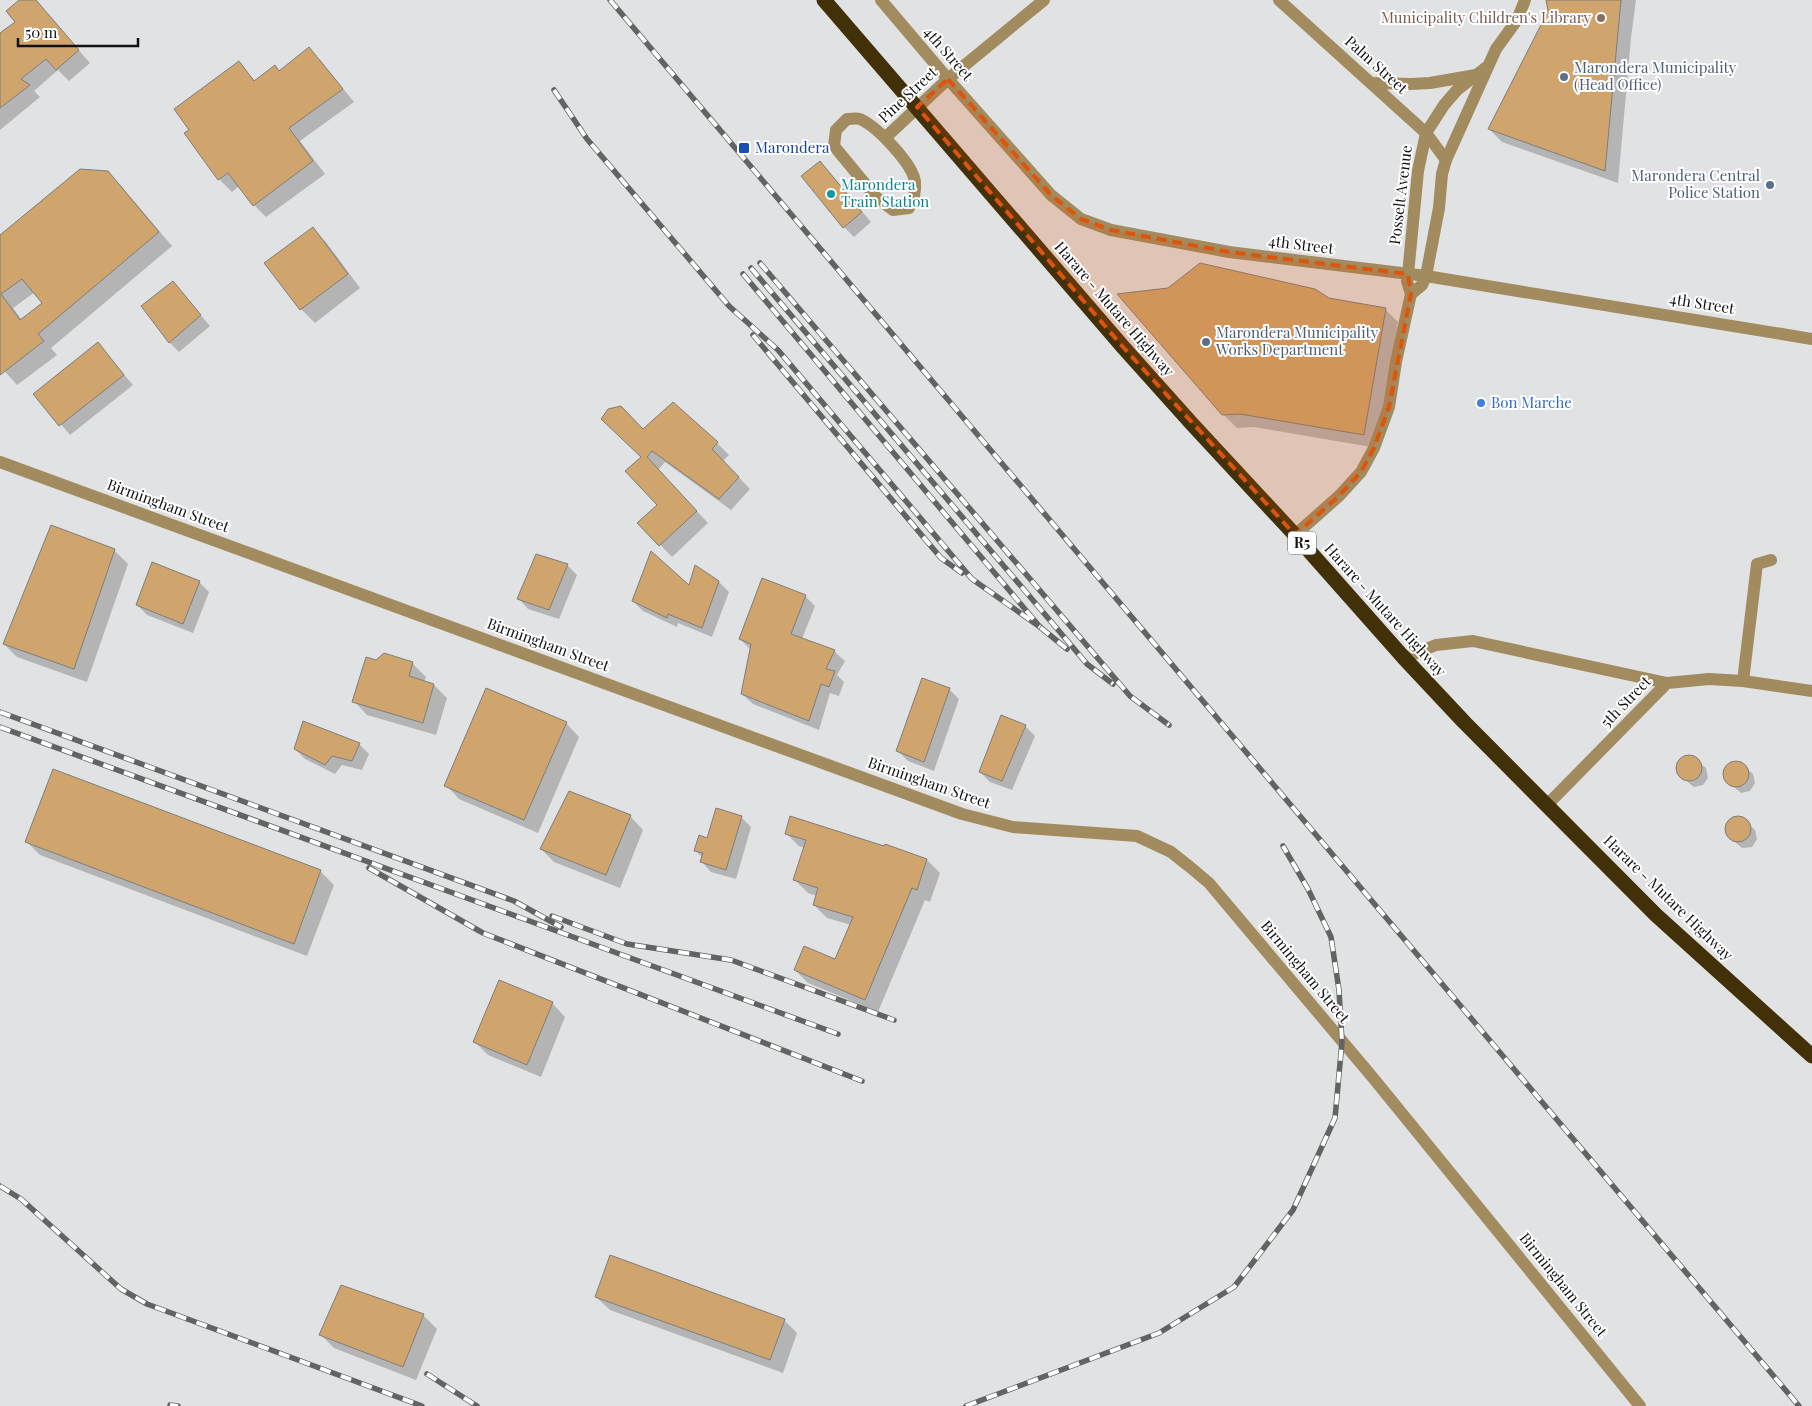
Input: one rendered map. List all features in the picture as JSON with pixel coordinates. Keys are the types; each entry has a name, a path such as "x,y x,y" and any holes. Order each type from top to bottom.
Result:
{"highway":[{"name":"Harare - Mutare Highway","path":"824,0 1161,389 1295,535 1404,658 1464,722 1656,915 1812,1056"}],"street":[{"name":"4th Street","path":"881,0 1051,195 1081,219 1111,230 1229,252 1426,276 1812,339"},
{"name":"Pine Street","path":"886,137 948,79 1044,0"},
{"name":"Palm Street","path":"1279,0 1426,133 1446,160"},
{"name":"Posselt Avenue","path":"1411,294 1422,285 1426,276 1439,208 1442,174 1446,160 1496,49 1517,20 1525,0"},
{"name":"Posselt Avenue","path":"1295,535 1339,496 1361,472 1374,448 1389,407 1396,362 1411,294 1407,281 1418,171 1426,133 1451,98 1488,66"},
{"path":"1372,83 1430,83 1477,75"},
{"name":"Pine Street","path":"847,118 861,118 886,137 905,162 915,180 915,198 909,208 893,210 876,197 834,146 836,130 847,118"},
{"name":"Birmingham Street","path":"0,462 962,814 1013,827 1137,836 1170,852 1190,867 1215,891 1374,1079 1640,1406"},
{"path":"1743,681 1757,564 1772,560"},
{"path":"1404,658 1436,645 1473,641 1667,683"},
{"name":"5th Street","path":"1548,805 1667,683 1709,679 1743,681 1812,691"}],"highlighted area":[{"path":"948,79 1051,195 1081,219 1111,230 1229,252 1408,274 1411,294 1389,407 1374,448 1361,472 1339,496 1295,535 1123,347 917,107"}],"building":[{"path":"19,0 36,0 79,50 56,70 46,59 21,79 30,85 0,108 0,33 15,22 6,11"},
{"name":"Marondera Municipality (Head Office)","path":"1546,0 1621,0 1605,171 1488,129 1548,11"},
{"path":"309,47 343,89 289,128 313,161 253,206 228,173 218,180 184,133 189,130 174,109 239,61 254,81 275,65 279,71"},
{"name":"Marondera Train Station","path":"820,161 862,212 843,228 801,176"},
{"path":"80,169 108,171 159,232 38,334 44,341 0,375 0,235","holes":["22,279 42,303 20,320 1,294"]},
{"path":"313,227 348,274 300,310 264,263"},
{"path":"1200,263 1315,289 1329,298 1386,308 1364,435 1240,414 1222,415 1117,294 1168,288"},
{"path":"173,281 201,315 169,343 141,306"},
{"path":"98,342 124,375 59,426 33,394"},
{"path":"673,402 718,442 712,449 739,477 719,499 652,451 647,457 697,511 659,546 637,523 657,505 625,471 641,457 601,419 608,409 621,406 643,429"},
{"path":"51,525 115,549 74,669 3,644"},
{"path":"651,551 689,585 695,565 719,581 702,628 668,614 667,618 632,601"},
{"path":"536,554 568,564 549,610 517,599"},
{"path":"152,562 200,581 183,624 136,605"},
{"path":"762,578 806,595 791,634 835,650 826,669 835,671 829,687 821,684 809,721 741,694 751,644 739,639"},
{"path":"384,653 413,662 409,676 434,684 423,723 352,702 366,657 376,660"},
{"path":"922,678 950,688 924,762 896,751"},
{"path":"486,688 567,722 524,820 444,786"},
{"path":"1001,715 1026,725 1002,781 979,772"},
{"path":"303,721 360,743 352,761 332,756 325,765 294,749"},
{"path":"1689,755 1698,759 1702,768 1698,777 1689,781 1680,777 1676,768 1680,759"},
{"path":"1736,761 1745,765 1749,774 1745,783 1736,787 1727,783 1723,774 1727,765"},
{"path":"53,769 321,870 294,944 25,842"},
{"path":"569,791 631,815 606,875 540,849"},
{"path":"716,808 742,816 726,870 700,862 703,853 694,851 699,835 707,838"},
{"path":"790,816 884,846 885,844 927,859 917,890 912,888 865,1000 794,970 804,946 835,959 853,917 813,905 818,888 793,880 806,840 785,834"},
{"path":"1738,816 1747,820 1751,829 1747,838 1738,842 1729,838 1725,829 1729,820"},
{"path":"499,980 553,1002 527,1065 473,1042"},
{"path":"610,1255 785,1319 770,1360 595,1297"},
{"path":"341,1285 424,1314 403,1367 319,1335"}],"railway":[{"path":"610,0 1799,1406"},
{"path":"554,90 587,139 729,306 778,350 972,579 1040,627"},
{"path":"760,263 1130,696 1169,725"},
{"path":"751,268 1087,664 1113,684"},
{"path":"743,274 1040,627 1067,649"},
{"path":"753,335 941,558 962,573"},
{"path":"0,712 514,901 561,927"},
{"path":"0,727 838,1034"},
{"path":"966,1406 1159,1333 1234,1287 1293,1210 1335,1118 1342,1042 1339,990 1331,937 1308,889 1283,846"},
{"path":"369,868 483,933 862,1081"},
{"path":"552,916 627,944 731,960 894,1020"},
{"path":"0,1186 21,1199 121,1289 147,1304 422,1406"},
{"path":"427,1374 477,1406"},
{"path":"170,1405 178,1406"}],"place":[{"name":"Municipality Children's Library","path":"1601,18"},
{"name":"Marondera Municipality (Head Office)","path":"1564,77"},
{"name":"Marondera","path":"744,148"},
{"name":"Marondera Central Police Station","path":"1770,185"},
{"name":"Marondera Train Station","path":"831,194"},
{"name":"Marondera Municipality Works Department","path":"1206,342"},
{"name":"Bon Marche","path":"1481,403"}]}
